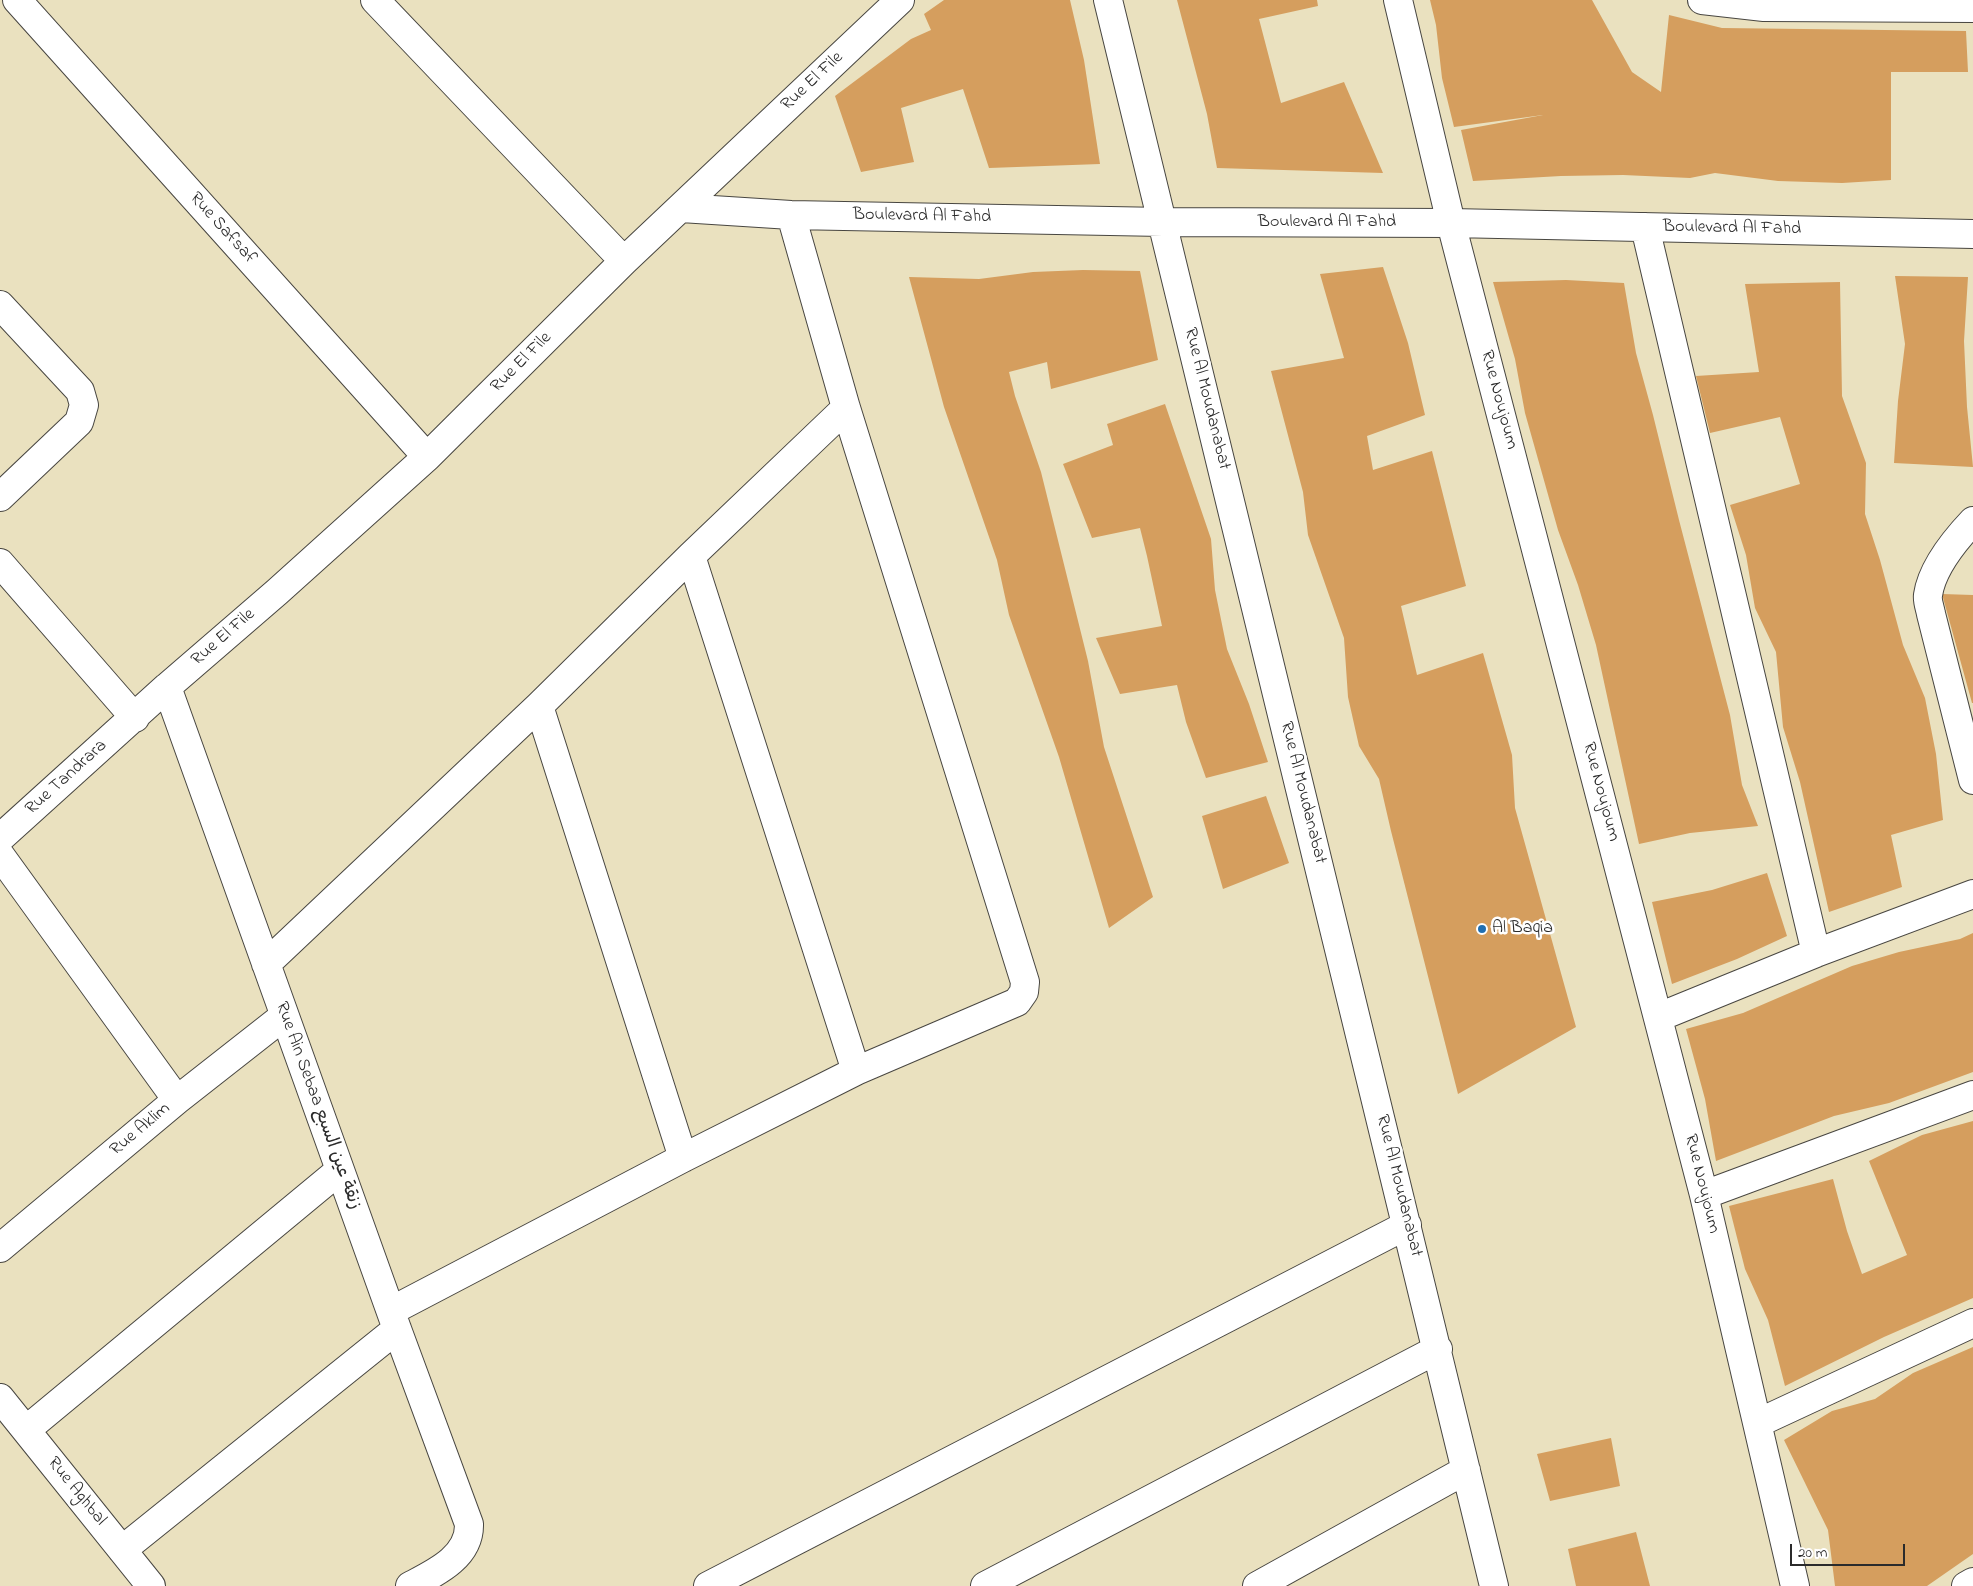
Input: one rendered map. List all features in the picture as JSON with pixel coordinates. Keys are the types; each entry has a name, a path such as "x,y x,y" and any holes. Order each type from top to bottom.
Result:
{"street":[{"name":"Rue Safsaf","path":"17,0 427,458"},
{"path":"375,0 624,261"},
{"name":"Rue El File","path":"135,718 167,687 427,458 624,261 900,0"},
{"name":"Rue Al Moudanabat","path":"1108,0 1438,1349 1494,1586"},
{"name":"Rue Noujoum","path":"1398,0 1452,223 1704,1195 1795,1586"},
{"path":"1702,0 1764,7 1973,8"},
{"name":"Boulevard Al Fahd","path":"681,208 791,215 1163,222 1452,223 1973,234"},
{"path":"122,1550 394,1320 684,1158 856,1071 1018,1002 1024,992 1025,982 846,408 791,215"},
{"path":"1645,227 1816,952"},
{"path":"0,304 80,391 84,405 79,422 0,497"},
{"path":"266,964 539,706 691,556 846,408"},
{"path":"1973,521 1932,577 1928,596 1973,780"},
{"path":"691,556 856,1071"},
{"path":"0,563 135,718"},
{"name":"Rue Ain Sebaa زنقة عين السبع","path":"167,687 284,1016 469,1524 470,1534 456,1556 443,1569 410,1586"},
{"path":"539,706 684,1158"},
{"name":"Rue Tandrara","path":"0,838 135,718"},
{"path":"0,855 178,1100"},
{"path":"1659,1017 1816,952 1973,894"},
{"name":"Rue Aklim","path":"0,1248 178,1100 284,1016"},
{"path":"1704,1195 1973,1095"},
{"path":"26,1430 340,1170"},
{"path":"708,1586 1407,1225"},
{"path":"1758,1423 1973,1323"},
{"path":"985,1586 1438,1349"},
{"name":"Rue Aghbal","path":"0,1398 151,1586"},
{"path":"1257,1586 1466,1470"},
{"path":"1966,1586 1973,1582"}],"building":[{"path":"944,0 1070,0 1084,60 1100,164 989,168 963,89 901,108 914,162 861,172 835,96 911,39 931,30 924,14"},
{"path":"1177,0 1317,0 1318,6 1259,19 1281,103 1344,82 1383,173 1217,168 1207,114"},
{"path":"1430,0 1592,0 1632,72 1661,92 1669,15 1722,28 1966,31 1968,72 1891,72 1891,180 1842,183 1778,181 1715,173 1690,178 1623,175 1473,181 1461,130 1543,115 1454,127 1442,78 1436,25"},
{"path":"1383,267 1408,343 1425,415 1367,436 1373,470 1432,451 1466,586 1401,606 1417,675 1483,653 1512,755 1515,808 1576,1027 1458,1094 1379,779 1359,746 1348,697 1344,638 1308,535 1303,492 1271,371 1344,358 1320,274"},
{"path":"1083,270 1140,271 1158,360 1051,389 1047,362 1009,372 1015,396 1041,472 1088,661 1104,747 1153,897 1109,928 1059,757 1009,615 997,560 944,407 909,277 979,279 1033,272"},
{"path":"1895,276 1968,277 1964,341 1967,407 1973,467 1894,463 1898,401 1905,344"},
{"path":"1566,280 1624,283 1636,353 1730,715 1742,785 1758,826 1690,833 1639,844 1596,645 1578,585 1558,530 1525,413 1515,359 1493,282"},
{"path":"1840,282 1842,396 1866,463 1865,514 1880,560 1903,645 1925,698 1936,754 1943,820 1891,835 1902,887 1829,912 1800,782 1783,727 1776,652 1755,608 1746,555 1730,505 1800,484 1780,417 1710,433 1696,376 1759,372 1745,284"},
{"path":"1165,404 1211,539 1215,590 1227,649 1249,704 1268,762 1206,778 1186,722 1177,685 1120,694 1096,638 1162,626 1140,528 1092,538 1063,464 1113,445 1107,424"},
{"path":"1942,594 1973,595 1973,703 1972,703"},
{"path":"1266,796 1289,863 1223,889 1202,816"},
{"path":"1767,873 1787,936 1737,959 1672,984 1652,902 1712,890"},
{"path":"1973,933 1973,1072 1889,1103 1834,1116 1716,1161 1705,1099 1686,1029 1743,1013 1852,966 1899,952 1960,939"},
{"path":"1973,1121 1973,1298 1884,1337 1785,1386 1768,1320 1745,1269 1729,1206 1833,1179 1847,1231 1862,1274 1907,1255 1869,1161 1922,1135"},
{"path":"1973,1347 1973,1554 1927,1586 1835,1586 1828,1530 1784,1440 1832,1411 1875,1399 1913,1373"},
{"path":"1611,1438 1620,1486 1550,1501 1537,1454"},
{"path":"1636,1532 1650,1586 1576,1586 1568,1549"}],"place":[{"name":"Al Baqia","path":"1482,929"}]}
